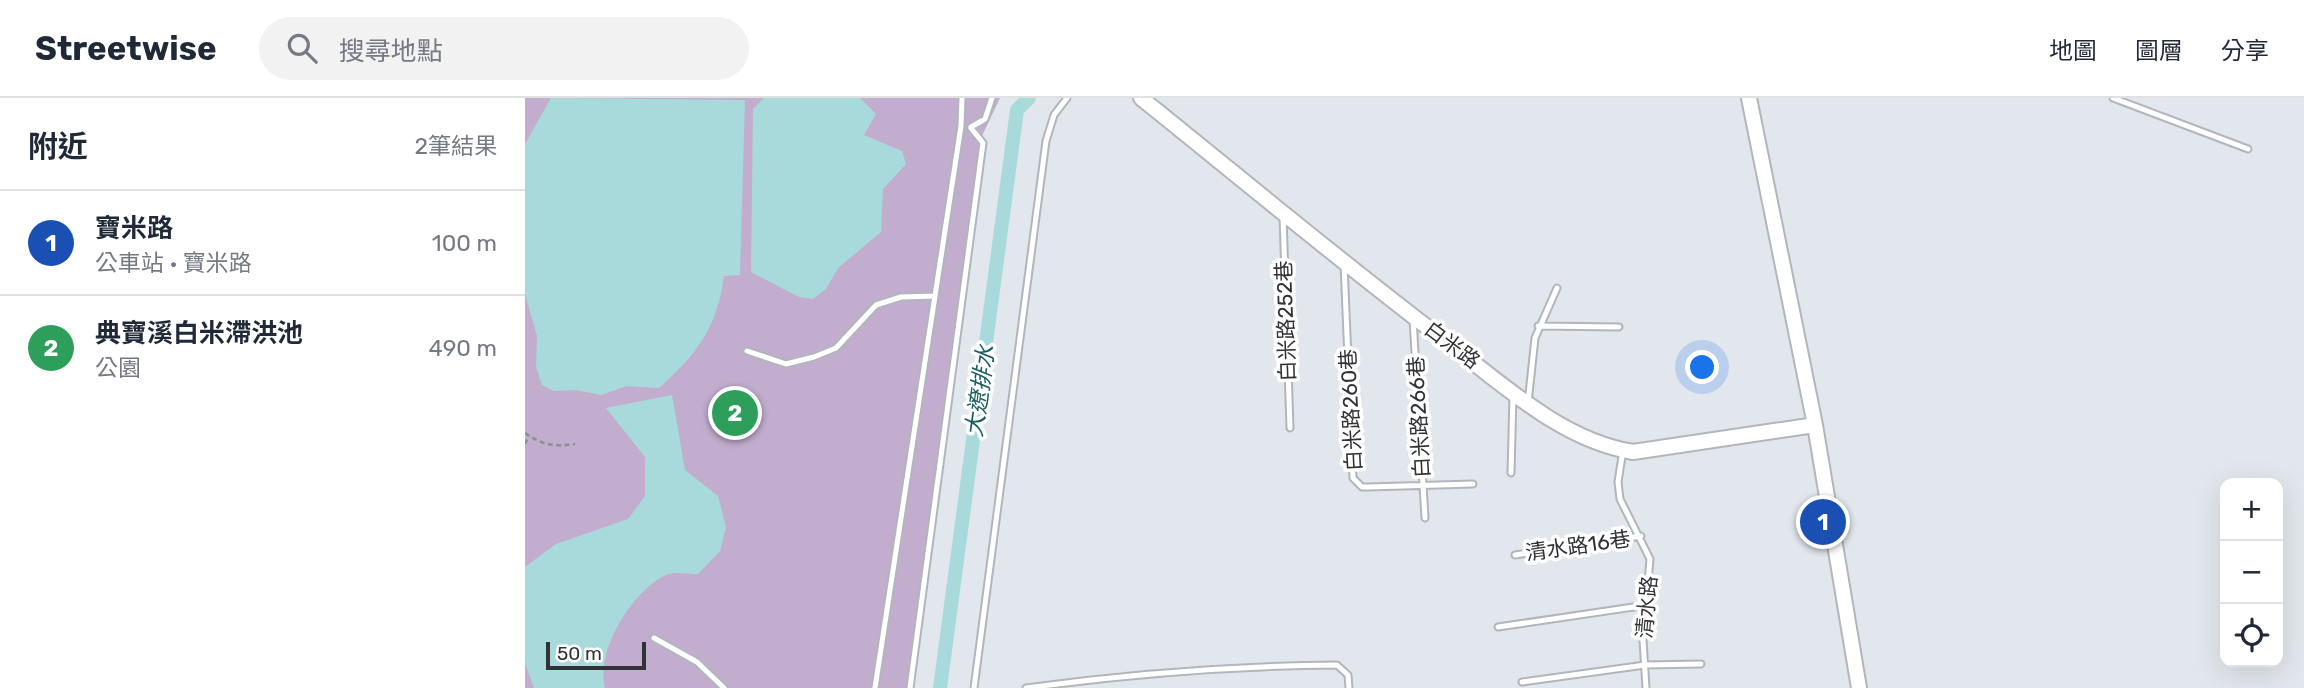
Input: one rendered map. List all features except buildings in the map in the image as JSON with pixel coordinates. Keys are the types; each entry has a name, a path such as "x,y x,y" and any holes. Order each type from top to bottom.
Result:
{"street":[{"name":"白米路","path":"1141,98 1413,316 1528,403 1580,436 1623,450 1664,449 1815,425"},
{"path":"1749,98 1815,425 1859,688"}],"lane":[{"path":"875,688 961,125 962,98"},
{"path":"971,128 985,119 992,98"},
{"path":"974,688 1046,142 1055,115 1067,98"},
{"path":"2112,98 2248,149"},
{"path":"910,688 983,142 971,128 961,125"},
{"name":"白米路252巷","path":"1283,213 1290,428"},
{"name":"白米路260巷","path":"1344,261 1353,478 1362,487 1473,484"},
{"path":"1528,403 1538,326 1557,288"},
{"path":"747,351 786,364 814,358 836,348 876,305 901,297 935,296"},
{"name":"白米路266巷","path":"1413,316 1425,518"},
{"path":"1538,326 1619,327"},
{"path":"1511,473 1513,392"},
{"name":"清水路","path":"1623,450 1618,482 1620,499 1625,514 1641,536 1650,559 1643,640 1646,688"},
{"name":"清水路16巷","path":"1515,555 1641,536"},
{"path":"1498,627 1647,605"},
{"path":"654,638 697,662 724,688"},
{"path":"1522,682 1645,666 1701,664"},
{"path":"1026,688 1104,678 1244,666 1337,665 1348,675 1349,688"}],"path":[{"path":"525,444 527,434 542,444 575,444"}],"shaded area":[{"path":"525,98 1000,98 981,138 909,688 525,688"}],"water":[{"path":"551,98 745,100 740,275 724,276 716,311 703,339 659,388 627,386 601,395 576,390 554,391 542,385 536,367 537,336 525,294 525,144"},
{"path":"764,98 860,98 876,114 864,135 902,151 906,164 883,189 881,232 838,268 826,289 813,299 799,297 751,272 753,109"},
{"path":"672,395 685,470 718,496 726,527 720,551 698,574 669,574 653,583 629,608 611,640 603,673 605,688 534,688 525,663 525,567 556,544 628,519 645,496 645,457 606,408"}],"waterway":[{"name":"大遼排水","path":"940,688 1017,110 1029,98"}],"place":[{"name":"典寶溪白米滯洪池","path":"735,413"},
{"name":"寶米路","path":"1823,522"}]}
